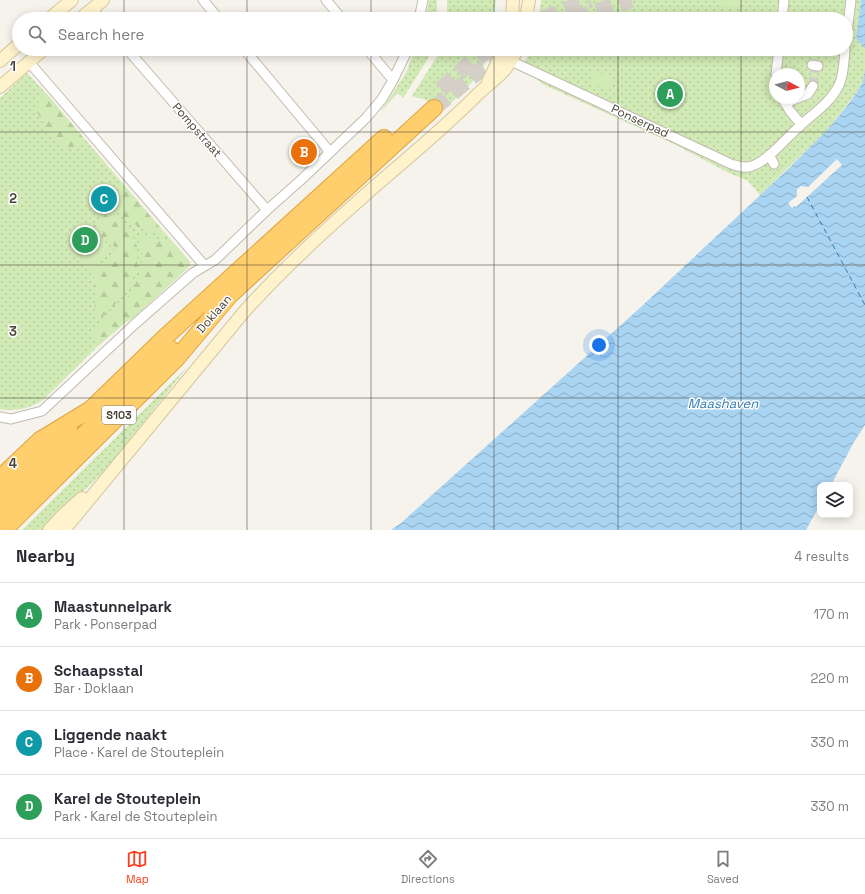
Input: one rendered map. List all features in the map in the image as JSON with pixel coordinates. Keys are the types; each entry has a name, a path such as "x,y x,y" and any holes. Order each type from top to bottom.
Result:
{"highway":[{"name":"Doklaan","path":"0,478 40,440 90,409 163,339 431,104 230,295 177,358 4,530"},
{"path":"0,517 154,365 230,295"},
{"path":"0,498 90,409"}],"main road":[{"path":"57,12 72,0"},
{"path":"88,12 103,0"},
{"path":"512,12 513,0"},
{"path":"527,12 529,0"},
{"path":"0,61 12,50"},
{"path":"0,87 36,56"},
{"name":"Doklaan","path":"484,88 501,56"},
{"name":"Doklaan","path":"64,530 100,484 242,313 266,287 380,182 443,128 484,88 499,77 514,56"},
{"name":"Doklaan","path":"50,530 70,508 100,484"}],"street":[{"path":"203,0 213,12"},
{"path":"326,0 336,12"},
{"path":"420,12 423,0"},
{"path":"783,12 784,0"},
{"path":"850,12 851,0"},
{"path":"92,9 95,12"},
{"name":"Pompstraat","path":"133,56 267,210"},
{"path":"250,56 330,152"},
{"path":"373,56 393,80"},
{"path":"0,418 11,419 42,411 193,273 215,260 366,118 382,98 405,56"},
{"path":"777,68 778,56"},
{"name":"Ponserpad","path":"511,61 731,164 742,167 753,166 769,155 824,104 839,86 844,56"},
{"path":"29,62 204,266"},
{"path":"805,95 808,94 813,86"},
{"path":"786,104 801,124"},
{"path":"769,155 774,164"}],"green space":[{"path":"429,0 437,0 437,12 427,12"},
{"path":"447,0 496,0 494,12 447,12"},
{"path":"541,0 861,0 856,38 865,49 865,68 863,81 859,89 829,128 760,195 748,181 729,173 670,142 542,84 523,66 528,56 853,56 853,12 540,12"},
{"path":"719,0 744,0 738,6 732,8 725,6"},
{"path":"412,56 430,56 403,98 398,93 381,111 406,73"},
{"path":"437,56 487,56 481,69 468,87 435,117 432,106 428,101 412,96"},
{"path":"595,71 614,79 609,91 590,82"},
{"path":"27,73 189,261 190,266 133,318 126,322 99,345 43,400 22,409 6,410 0,409 0,98"},
{"path":"46,93 86,141 79,147 70,149 59,143 49,131 34,107"},
{"path":"122,183 168,237 140,228 112,208"},
{"path":"110,213 117,217 132,234 137,246 138,258 136,270 131,282 116,303 99,320 95,317 96,293 94,269 113,254 115,247 105,237 93,239 88,234 88,231 106,214"},
{"path":"141,236 173,242 189,261 190,266 133,318 126,322 99,345 91,335 107,321 130,294 140,274 142,264 140,243"},
{"path":"104,239 112,251 89,268 81,257"},
{"path":"188,366 106,470 44,530 22,530"}],"water":[{"path":"861,0 865,0 865,49 856,38"},
{"name":"Maashaven","path":"865,68 865,425 833,482 817,482 817,510 806,530 391,530 401,523 642,306 789,168 829,128 850,102 863,81"}],"pier":[{"path":"837,159 842,165 796,207 794,206 792,208 788,203 797,196 797,189 801,186 808,187"}],"ferry route":[{"path":"807,197 865,305"}],"tunnel":[{"path":"560,12 590,0"},
{"path":"595,12 631,0"},
{"path":"441,89 471,62 480,56"},
{"path":"434,108 479,71 503,56"},
{"path":"813,86 815,65"}],"place":[{"name":"Maastunnelpark","path":"670,94"},
{"name":"Schaapsstal","path":"304,152"},
{"name":"Liggende naakt","path":"104,199"},
{"name":"Karel de Stouteplein","path":"85,240"}]}
